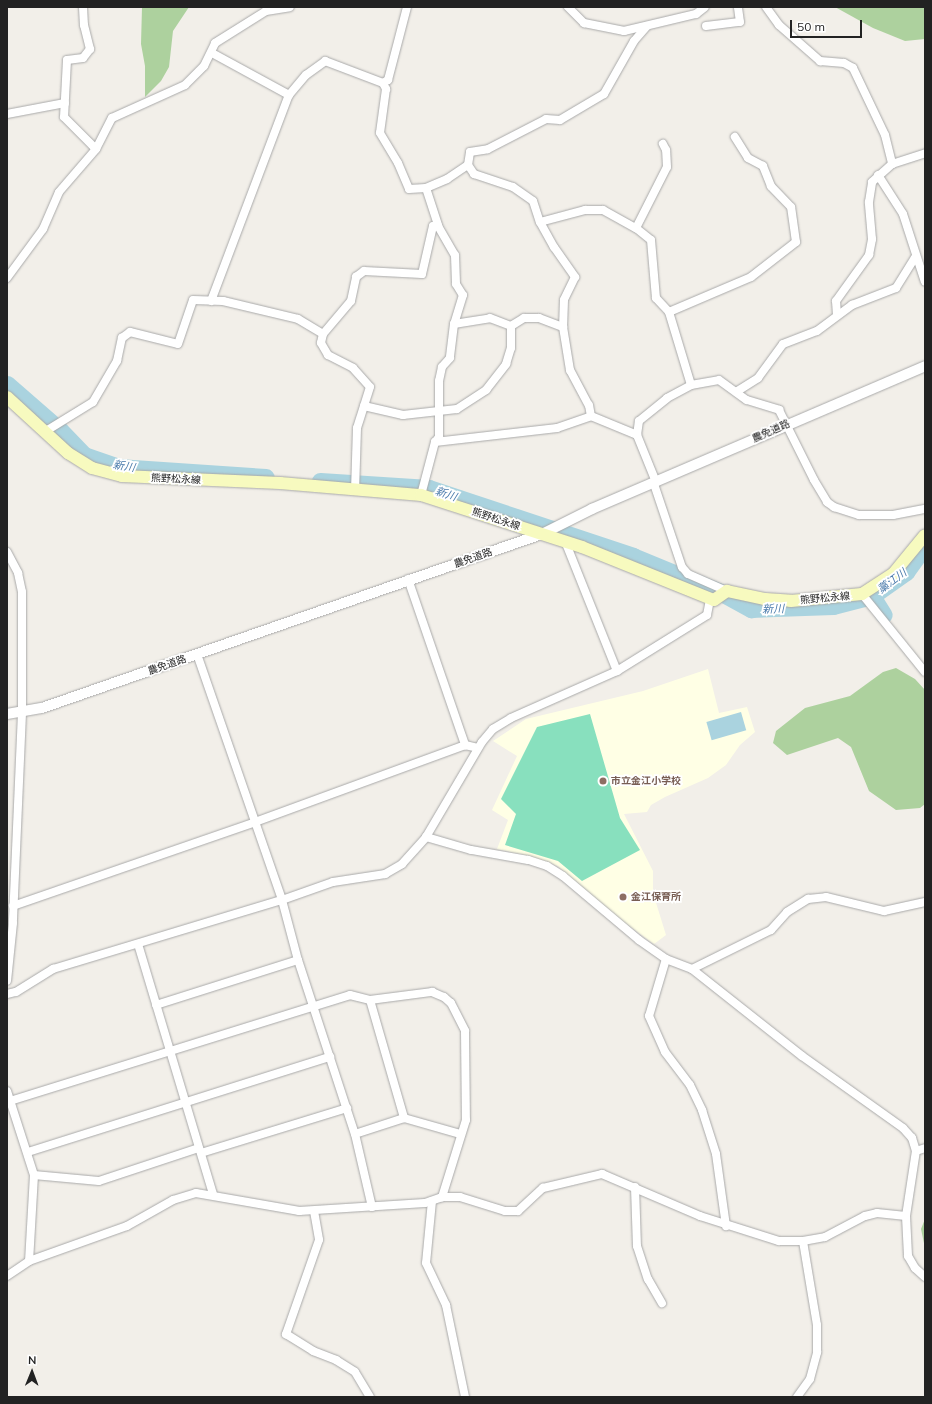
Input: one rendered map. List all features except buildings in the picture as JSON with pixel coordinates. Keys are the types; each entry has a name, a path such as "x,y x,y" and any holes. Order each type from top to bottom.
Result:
{"main road":[{"name":"熊野松永線","path":"7,397 46,431 68,453 92,468 122,476 422,493 545,533 660,576 720,595 791,601 862,594 893,574 925,535"}],"street":[{"path":"83,7 84,26 90,48 83,58 67,60 64,117 96,149"},
{"path":"7,278 43,229 59,192 96,149 112,118 185,85 204,66 212,53 215,43 266,11 290,7"},
{"path":"383,83 388,80 407,7"},
{"path":"568,7 584,23 624,31 696,14 705,7"},
{"path":"688,7 696,14"},
{"path":"706,26 740,22 738,7"},
{"path":"766,7 779,25 820,61 844,63 853,68 885,135 892,164"},
{"path":"590,416 589,405 570,370 563,327 564,300 575,277 554,247 540,222 533,201 513,187 474,174 468,165 470,152 488,149 546,119 560,120 604,94 634,41 647,26"},
{"path":"212,53 289,95"},
{"path":"211,300 289,95 306,75 325,62 383,83 386,90 380,134 398,163 409,189 426,188 447,179 468,165"},
{"path":"7,114 65,103"},
{"path":"669,312 751,277 796,242 791,207 771,186 763,166 748,158 735,137"},
{"path":"636,228 667,167 666,150 662,144"},
{"path":"837,314 836,301 869,255 872,226 869,202 872,182 892,164 925,155"},
{"path":"878,175 903,214 915,257 925,282"},
{"path":"422,493 424,480 435,442 439,437 439,381 442,367 450,358 454,324 463,295 456,284 455,255 438,226 426,188"},
{"path":"540,222 584,210 603,210 636,228 651,240 656,298 669,312 691,385"},
{"path":"354,490 357,428 370,387 353,368 328,355 321,343 323,334 352,301 356,277 364,271 422,274 433,226 438,226"},
{"path":"736,392 758,378 783,344 817,331 837,314 852,305 896,288 915,257"},
{"path":"46,431 93,402 117,361 122,338 130,332 138,332 178,344 193,300 211,300 298,319 323,334"},
{"path":"454,324 490,318 511,326"},
{"path":"511,326 524,318 539,318 563,327"},
{"path":"364,406 403,415 458,409 486,390 506,364 511,348 511,326"},
{"name":"農免道路","path":"7,714 22,713 42,708 408,579 545,533 787,424 925,366"},
{"path":"7,994 16,992 53,969 282,900 333,882 385,874 402,864 426,837 478,748 493,729 512,718 617,671 707,615 720,595 688,574 682,566 655,483 637,435 639,421 667,398 691,385 719,380 747,400 779,410 814,480 827,502 834,507 859,515 893,515 925,509"},
{"path":"435,442 557,428 590,416 637,435"},
{"path":"565,541 617,671"},
{"path":"7,552 18,573 22,592 22,713 13,906 10,923 7,981"},
{"path":"408,579 465,745"},
{"path":"862,594 925,672"},
{"path":"197,654 282,900 298,960 355,1134 372,1207"},
{"path":"13,906 255,822 465,745 478,748"},
{"path":"426,837 471,850 547,866 563,876 612,920 666,959 692,969 802,1056 903,1128 912,1138 916,1151 906,1216 908,1256 915,1268 925,1277"},
{"path":"692,969 771,930 787,912 808,899 826,897 884,912 925,902"},
{"path":"138,944 213,1194"},
{"path":"666,959 649,1016 665,1052 690,1086 702,1110 716,1154 726,1226"},
{"path":"156,1005 298,960"},
{"path":"10,1101 350,995 370,1000 432,992 444,996 451,1003 465,1031 466,1120 460,1134 442,1197"},
{"path":"370,1000 404,1118"},
{"path":"28,1152 330,1057"},
{"path":"7,1091 28,1152 34,1175 29,1261"},
{"path":"34,1175 99,1181 200,1150 347,1108"},
{"path":"355,1134 404,1118 460,1134"},
{"path":"916,1151 925,1148"},
{"path":"7,1276 29,1261 127,1226 173,1200 196,1193 213,1194 299,1211 372,1207 432,1201 442,1197 460,1197 505,1211 518,1211 543,1188 602,1174 726,1226 779,1240 803,1241 825,1237 871,1215 906,1216"},
{"path":"635,1187 637,1246 648,1279 662,1303"},
{"path":"432,1201 426,1263 446,1306 466,1397"},
{"path":"314,1211 319,1240 286,1334 313,1351 336,1360 355,1372 370,1397"},
{"path":"797,1397 810,1379 817,1352 817,1325 803,1241"}],"shaded area":[{"name":"市立金江小学校","path":"708,669 719,713 747,707 755,732 740,745 726,765 708,778 665,797 651,805 647,812 624,814 653,871 653,893 666,935 654,944 595,901 558,866 529,856 497,849 508,820 492,810 517,756 493,741 526,719 643,691"}],"green space":[{"path":"142,7 189,7 173,31 169,67 161,81 145,97 145,66 141,44"},
{"path":"835,7 925,7 925,39 905,41 873,28"},
{"path":"896,668 915,679 925,690 925,804 920,808 896,810 869,791 851,747 838,738 787,755 773,743 776,731 805,708 850,696 883,672"},
{"path":"590,714 620,818 640,850 582,881 558,861 505,845 516,814 501,799 537,727"},
{"path":"925,1219 925,1248 921,1229"}],"water":[{"path":"741,712 746,730 712,740 706,722"}],"waterway":[{"name":"新川","path":"7,384 60,430 84,455 118,467 266,477"},
{"name":"新川","path":"320,481 429,488 633,556 718,591 751,609 833,606 872,596 906,572 925,546"},
{"name":"新川","path":"872,596 884,615"}],"place":[{"name":"市立金江小学校","path":"603,781"},
{"name":"金江保育所","path":"623,897"}],"water label":[{"name":"藁江川","path":"892,581"}]}
